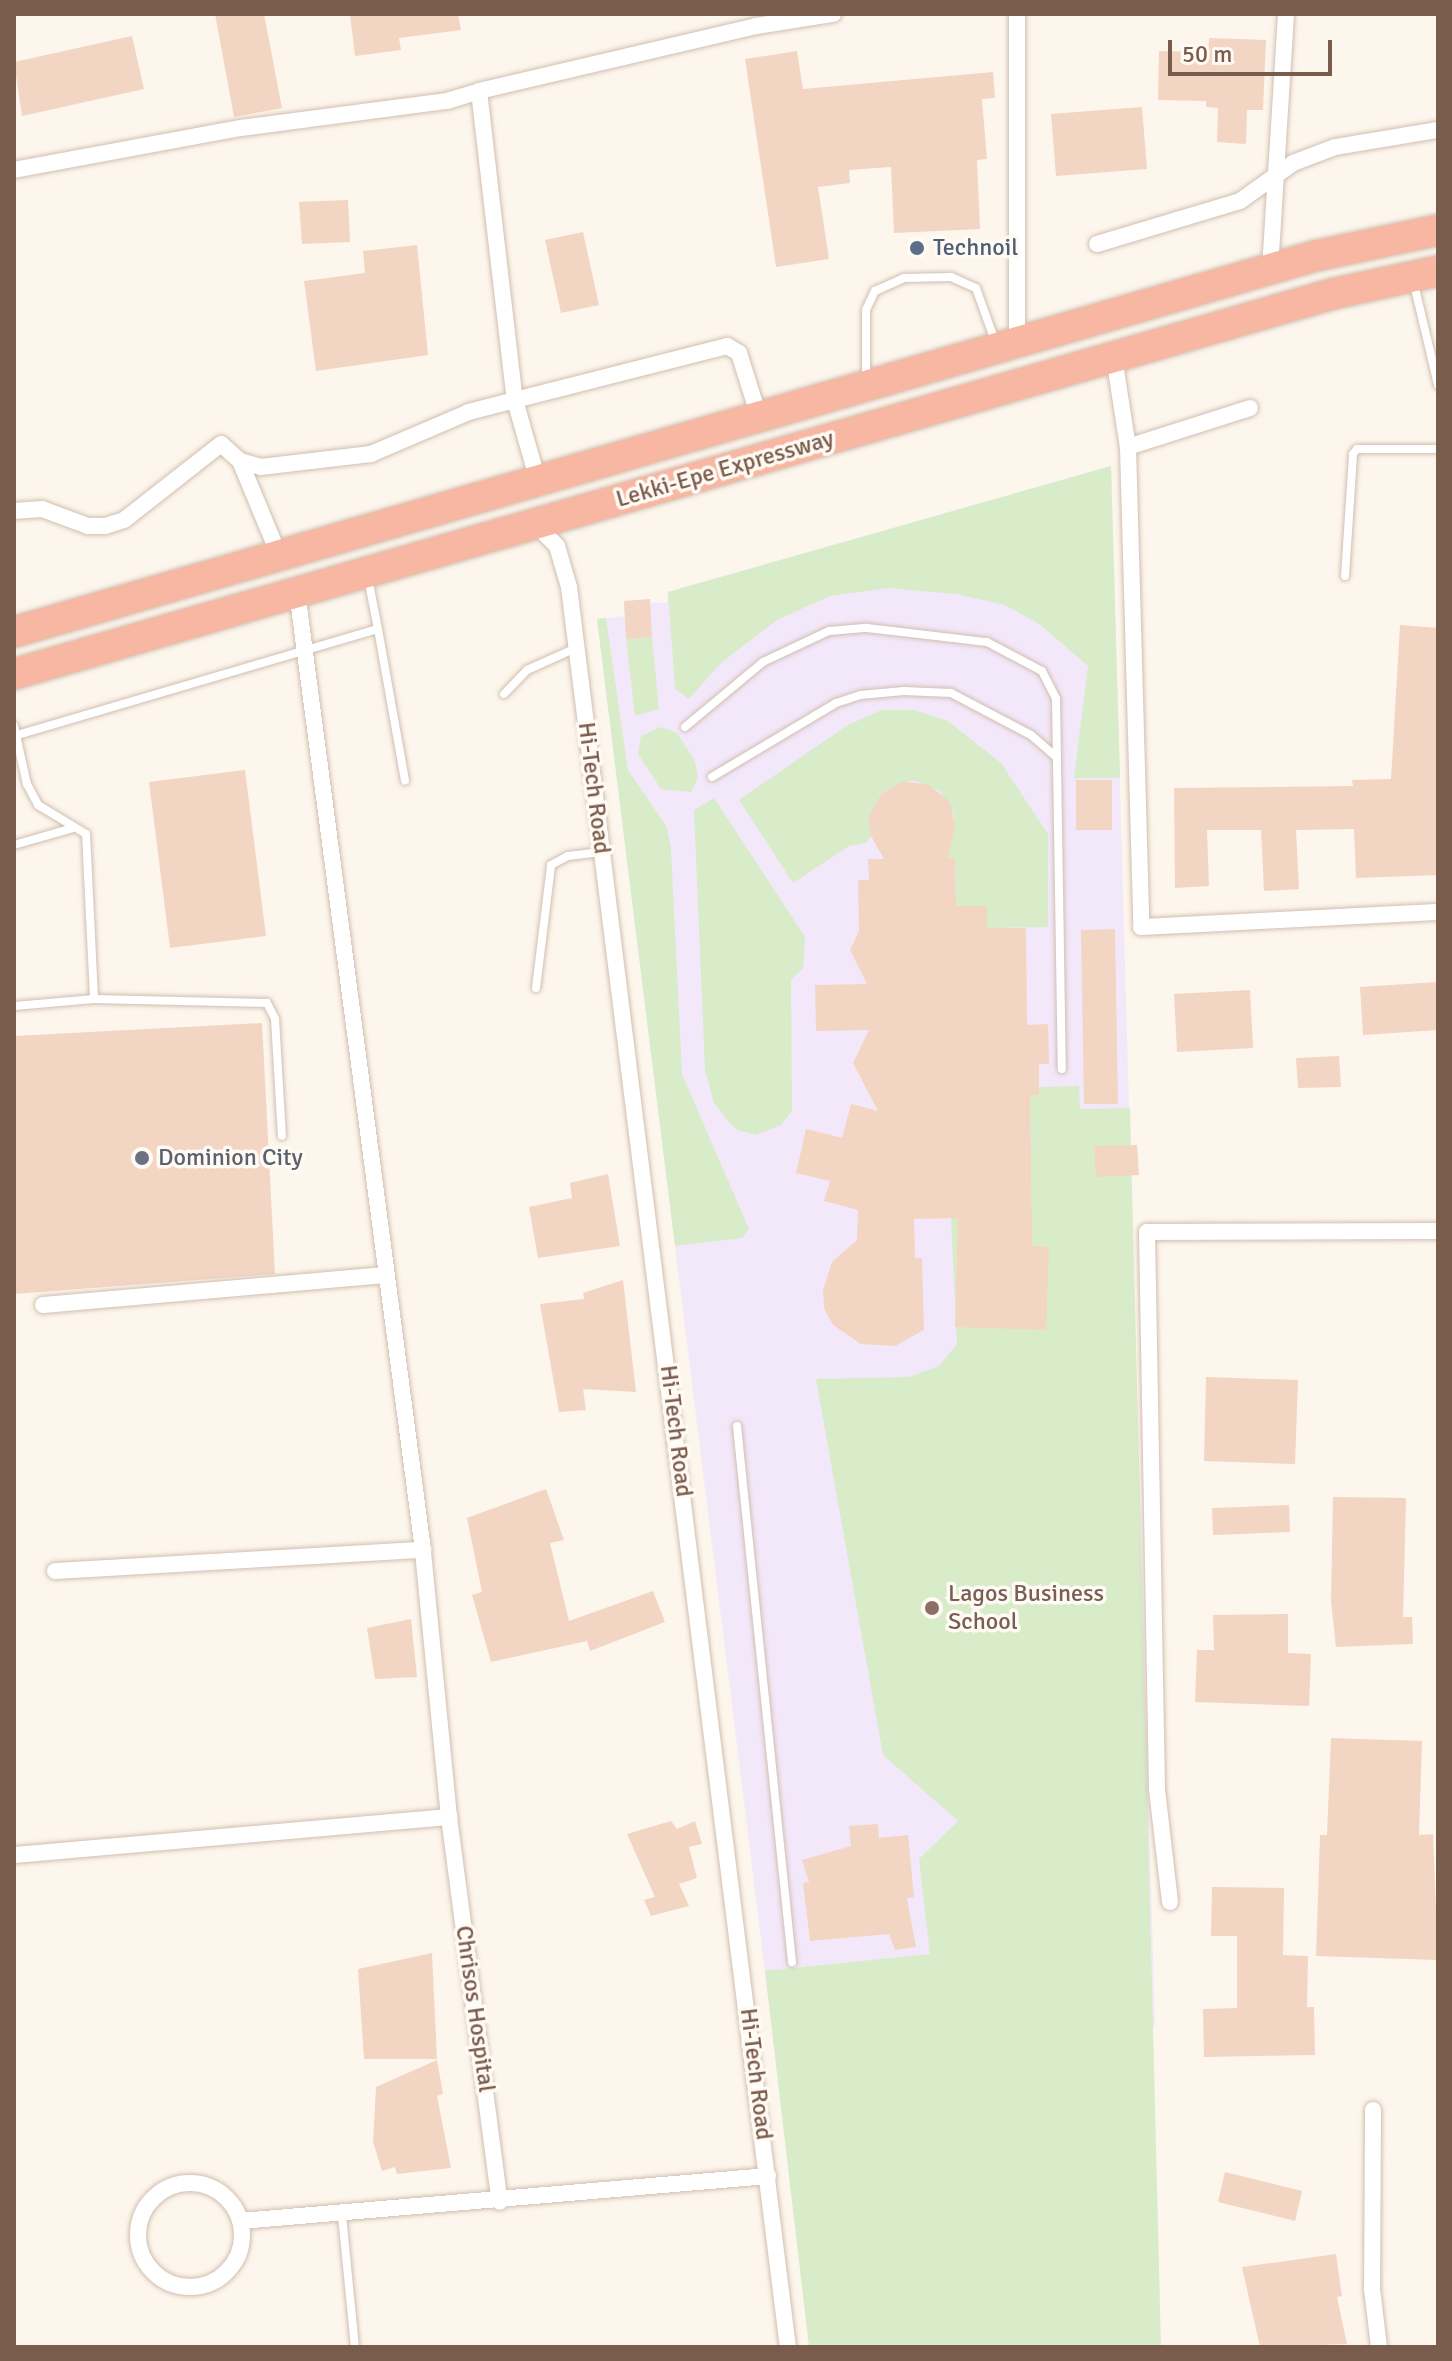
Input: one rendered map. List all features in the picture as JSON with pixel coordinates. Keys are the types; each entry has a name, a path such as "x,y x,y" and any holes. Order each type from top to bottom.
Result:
{"highway":[{"name":"Lekki-Epe Expressway","path":"14,632 1270,269 1438,230"},
{"name":"Lekki-Epe Expressway","path":"14,674 1114,357 1425,273"}],"street":[{"path":"14,170 241,128 447,101 756,26 833,14"},
{"path":"1007,345 1017,14"},
{"path":"1270,269 1286,14"},
{"path":"479,91 515,400 538,481"},
{"path":"1097,244 1240,201 1276,173 1335,147 1438,130"},
{"path":"240,461 261,467 371,454 469,412 727,346 739,353 759,417"},
{"path":"1114,357 1128,447 1141,927 1438,912"},
{"path":"1128,447 1250,408"},
{"path":"14,511 42,509 88,526 105,526 124,520 221,444 240,461 279,555"},
{"name":"Hi-Tech Road","path":"536,525 557,546 576,648 788,2347"},
{"name":"Chrisos Hospital","path":"297,592 423,1550 449,1817 500,2202"},
{"path":"1170,1902 1157,1789 1147,1232 1438,1231"},
{"path":"43,1305 386,1275"},
{"path":"55,1571 423,1550"},
{"path":"14,1855 449,1817"},
{"path":"1373,2110 1372,2289 1379,2347"},
{"path":"241,2221 500,2202 768,2176"},
{"path":"176,2184 216,2189 241,2221 236,2261 203,2286 163,2280 139,2248 144,2208 176,2184"}],"lane":[{"path":"1425,273 1438,385"},
{"path":"866,386 866,310 875,291 904,278 951,277 976,288 1007,345"},
{"path":"1345,576 1353,454 1357,449 1438,449"},
{"path":"367,572 405,781"},
{"path":"15,736 378,629"},
{"path":"685,727 763,662 829,631 921,632 987,642 1042,671 1056,699 1062,1069"},
{"path":"504,694 527,670 576,648"},
{"path":"712,777 836,703 860,695 904,691 951,693 1031,735 1055,756"},
{"path":"14,726 27,784 38,805 86,834 94,999"},
{"path":"14,845 74,828"},
{"path":"536,988 551,865 568,856 602,851"},
{"path":"14,1006 94,999 267,1003 275,1019 282,1136"},
{"path":"737,1426 792,1962"},
{"path":"342,2215 355,2347"}],"shaded area":[{"name":"Lagos Business School","path":"1111,466 1155,2026 777,2068 597,619 625,616 624,601 667,603 668,592"}],"green space":[{"path":"1111,466 1120,778 1074,778 1088,666 1039,624 1005,605 956,594 888,588 830,596 777,620 721,663 689,699 675,689 668,592"},
{"path":"606,618 628,770 667,827 671,849 682,1074 749,1229 742,1238 675,1246 597,619"},
{"path":"652,637 659,709 635,716 626,639"},
{"path":"881,710 914,710 948,721 1001,763 1048,834 1048,927 987,928 987,906 956,906 955,858 948,858 947,849 954,815 940,791 916,781 903,781 881,794 868,818 871,836 866,843 849,846 793,883 739,800 846,726"},
{"path":"661,727 677,733 695,761 698,778 691,792 661,789 638,754 641,736"},
{"path":"714,798 805,937 803,969 791,979 792,1111 781,1125 756,1135 737,1130 726,1119 714,1103 705,1070 694,810"},
{"path":"1079,1086 1080,1109 1130,1108 1161,2347 809,2347 765,1971 930,1954 919,1859 958,1821 883,1755 816,1379 909,1377 939,1366 957,1344 951,1218 1031,1217 1030,1095 1039,1094 1039,1087"}],"building":[{"path":"215,14 264,14 282,108 234,117"},
{"path":"350,14 458,14 461,30 399,38 401,50 355,56"},
{"path":"132,36 144,89 22,116 14,62"},
{"path":"1209,38 1266,40 1263,110 1247,110 1246,144 1217,142 1218,108 1206,107 1206,101 1158,100 1159,51 1208,52"},
{"path":"797,51 803,89 993,72 995,98 982,99 987,159 977,160 980,229 894,233 891,167 849,170 850,183 818,187 829,259 776,267 745,59"},
{"path":"1142,107 1147,169 1056,176 1051,114"},
{"path":"348,200 350,242 302,244 299,202"},
{"path":"583,232 599,305 561,313 545,240"},
{"path":"417,245 428,355 316,371 304,281 365,273 363,251"},
{"path":"650,599 652,637 626,639 624,601"},
{"path":"1400,625 1438,628 1438,875 1356,878 1354,829 1296,830 1299,889 1264,891 1261,830 1207,830 1209,886 1175,888 1174,788 1353,786 1352,780 1391,779"},
{"path":"245,770 266,936 170,948 149,782"},
{"path":"1076,780 1112,780 1112,830 1076,830"},
{"path":"903,781 929,785 950,802 955,826 948,858 955,858 956,906 987,906 987,928 1026,928 1027,1025 1048,1024 1049,1064 1039,1064 1039,1095 1030,1095 1032,1246 1049,1247 1046,1330 955,1327 958,1218 914,1219 915,1258 922,1258 924,1330 895,1346 861,1344 833,1325 824,1308 823,1290 832,1262 857,1240 858,1210 824,1201 830,1181 796,1173 806,1129 842,1138 851,1104 878,1111 853,1063 869,1030 816,1031 815,985 867,984 850,950 859,931 858,880 869,880 868,859 884,859 871,836 868,818 881,794"},
{"path":"1115,929 1118,1104 1084,1104 1081,930"},
{"path":"1438,982 1438,1030 1363,1035 1360,987"},
{"path":"1250,990 1253,1048 1177,1052 1174,994"},
{"name":"Dominion City","path":"262,1023 275,1274 14,1294 14,1036"},
{"path":"1339,1056 1341,1087 1298,1088 1296,1058"},
{"path":"1137,1145 1139,1175 1096,1177 1094,1146"},
{"path":"608,1174 620,1246 538,1258 529,1207 572,1198 570,1183"},
{"path":"623,1280 636,1392 583,1389 586,1410 559,1412 540,1304 584,1299 583,1293"},
{"path":"1206,1377 1298,1380 1295,1464 1204,1461"},
{"path":"546,1489 564,1540 550,1543 569,1621 653,1591 665,1622 590,1651 587,1641 491,1662 472,1595 482,1592 467,1518"},
{"path":"1333,1497 1406,1498 1403,1617 1412,1617 1413,1644 1336,1647 1331,1602"},
{"path":"1289,1505 1290,1532 1213,1535 1212,1508"},
{"path":"1288,1614 1288,1653 1311,1654 1309,1706 1195,1702 1197,1650 1214,1650 1213,1615"},
{"path":"411,1619 417,1677 375,1679 367,1628"},
{"path":"1331,1738 1422,1741 1419,1835 1433,1834 1438,1960 1316,1956 1320,1835 1327,1835"},
{"path":"671,1821 677,1829 695,1821 702,1844 689,1847 697,1878 679,1884 689,1906 651,1916 644,1900 655,1897 627,1834"},
{"path":"878,1824 879,1838 908,1835 914,1897 907,1898 916,1947 895,1950 889,1934 810,1941 803,1883 809,1882 802,1860 851,1846 849,1826"},
{"path":"1212,1887 1284,1888 1283,1955 1308,1956 1307,2007 1314,2007 1315,2055 1204,2057 1203,2009 1237,2008 1237,1936 1211,1936"},
{"path":"432,1953 437,2059 364,2059 358,1969"},
{"path":"437,2060 443,2094 437,2096 451,2168 397,2174 395,2167 382,2171 373,2142 376,2087"},
{"path":"1225,2172 1302,2191 1295,2221 1218,2202"},
{"path":"1336,2254 1342,2296 1337,2297 1347,2344 1260,2347 1242,2267"}],"place":[{"name":"Technoil","path":"917,248"},
{"name":"Dominion City","path":"142,1158"},
{"name":"Lagos Business School","path":"932,1608"}]}
